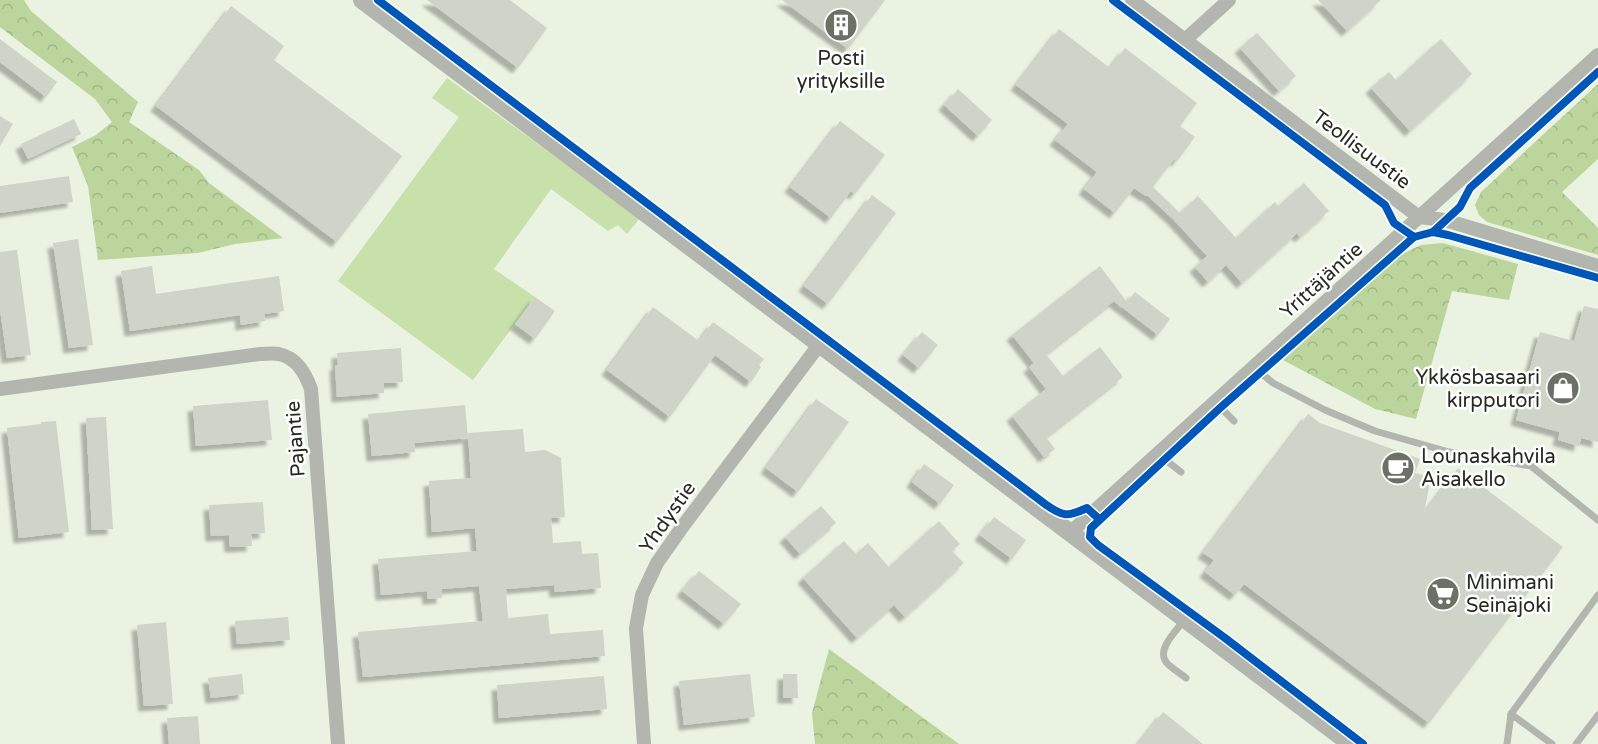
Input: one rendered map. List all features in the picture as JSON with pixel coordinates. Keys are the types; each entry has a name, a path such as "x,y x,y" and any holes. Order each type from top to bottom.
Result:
{"street":[{"path":"362,0 1185,619 1344,742"},
{"name":"Teollisuustie","path":"1132,0 1419,217 1445,220 1598,266"},
{"path":"1185,40 1229,0"},
{"name":"Yrittäjäntie","path":"1070,533 1598,55"},
{"name":"Yhdystie","path":"644,744 636,628 642,595 657,563 683,526 819,345"},
{"name":"Pajantie","path":"0,389 260,354 279,354 295,362 306,375 311,389 338,744"}],"lane":[{"path":"1254,367 1273,383 1315,405 1375,431 1449,452 1531,466 1598,520"},
{"path":"1215,402 1234,422"},
{"path":"1158,454 1181,472"},
{"path":"1508,744 1511,714 1598,595"},
{"path":"1185,619 1165,647 1163,655 1166,662 1186,678"},
{"path":"1511,714 1552,744"},
{"path":"1576,744 1598,715"}],"green space":[{"path":"0,0 24,0 31,11 138,102 129,122 199,170 209,183 283,238 235,244 198,253 98,260 88,186 72,147 96,135 112,122 95,99 0,27"},
{"path":"447,78 640,218 627,234 618,225 608,231 551,189 494,269 535,297 473,380 338,281 459,117 432,98"},
{"path":"1598,84 1598,159 1562,192 1598,228 1598,255 1487,222 1479,215 1475,205 1481,192"},
{"path":"1443,243 1518,264 1509,300 1452,291 1416,419 1375,409 1283,360 1402,254 1421,245"},
{"path":"829,649 959,744 815,744 812,713"}],"building":[{"path":"427,0 510,0 547,28 518,68"},
{"name":"Posti yrityksille","path":"782,0 885,0 848,49"},
{"path":"1318,0 1381,0 1347,31"},
{"path":"231,6 284,46 274,60 402,156 337,242 156,106"},
{"path":"1059,29 1110,68 1125,48 1197,103 1180,126 1195,137 1177,161 1174,159 1153,187 1180,213 1198,196 1236,238 1275,202 1278,206 1304,183 1329,211 1300,237 1297,233 1242,283 1226,265 1208,282 1195,267 1207,256 1147,195 1134,188 1115,213 1084,189 1097,172 1055,140 1068,124 1016,85"},
{"path":"1257,33 1296,76 1279,91 1240,48"},
{"path":"0,39 57,82 46,97 0,62"},
{"path":"1441,39 1472,74 1410,131 1371,88 1389,72 1396,80"},
{"path":"958,89 992,120 978,136 944,105"},
{"path":"0,116 13,124 0,146"},
{"path":"74,119 81,134 28,159 21,144"},
{"path":"840,121 885,155 855,194 851,191 831,218 790,187"},
{"path":"69,176 73,202 0,213 0,186"},
{"path":"872,195 896,213 828,304 804,286"},
{"path":"78,239 93,345 69,348 53,243"},
{"path":"17,250 31,355 7,358 0,309 0,252"},
{"path":"152,266 156,294 279,276 284,311 264,314 265,321 241,325 240,315 130,331 121,271"},
{"path":"1100,266 1127,302 1135,292 1170,319 1158,335 1114,301 1046,354 1063,376 1100,347 1123,377 1046,437 1055,449 1044,457 1012,416 1046,389 1029,367 1034,363 1012,335"},
{"path":"535,297 555,311 535,339 515,324"},
{"path":"1584,306 1598,309 1598,442 1581,438 1579,446 1558,440 1560,432 1516,420 1540,332 1574,341"},
{"path":"653,307 699,341 713,322 764,359 759,365 761,367 751,382 715,355 670,417 607,370"},
{"path":"922,332 938,345 919,368 903,355"},
{"path":"401,348 403,382 384,383 384,393 337,397 335,365 338,365 337,353"},
{"path":"816,399 849,422 798,492 766,468"},
{"path":"268,400 272,440 196,446 193,406"},
{"path":"465,405 468,438 414,443 415,452 372,456 368,414"},
{"path":"1308,414 1320,423 1420,459 1415,473 1431,477 1424,513 1458,468 1563,547 1429,723 1244,584 1235,595 1205,572 1214,560 1203,553"},
{"path":"106,417 113,529 92,530 86,418"},
{"path":"56,421 69,532 19,538 7,428"},
{"path":"523,429 525,452 545,450 561,458 565,517 551,518 553,543 581,541 582,554 598,553 601,588 555,592 554,585 506,589 508,618 548,614 550,634 603,630 605,656 363,677 358,632 483,621 479,586 442,589 442,598 428,599 427,591 381,595 378,559 477,551 475,528 432,532 429,481 471,478 468,433"},
{"path":"924,464 954,485 940,504 912,482"},
{"path":"263,502 265,533 251,534 252,546 230,547 229,535 211,536 209,505"},
{"path":"821,506 836,523 800,554 785,537"},
{"path":"994,517 1026,540 1012,559 980,535"},
{"path":"939,521 960,544 952,551 964,563 905,617 894,605 857,638 803,578 844,541 856,554 868,543 889,567"},
{"path":"699,571 741,604 724,624 682,591"},
{"path":"288,617 290,640 237,644 235,621"},
{"path":"166,622 173,704 144,706 137,625"},
{"path":"242,674 244,694 211,698 208,678"},
{"path":"750,674 755,717 684,725 679,681"},
{"path":"783,674 797,674 798,698 783,698"},
{"path":"604,676 607,709 499,718 497,685"},
{"path":"1163,712 1167,715 1203,744 1138,744"},
{"path":"198,716 200,744 169,744 167,718"}],"cycle path":[{"path":"378,0 1045,504 1065,514 1087,508 1099,519"},
{"path":"1113,0 1385,205 1394,223 1414,237 1433,232 1448,235 1598,278"},
{"path":"1433,232 1460,207 1470,188 1598,72"},
{"path":"1363,744 1090,537 1091,528 1220,408 1414,237"}],"place":[{"name":"Posti yrityksille","path":"841,25"},
{"name":"Ykkösbasaari kirpputori","path":"1563,388"},
{"name":"Lounaskahvila Aisakello","path":"1398,468"},
{"name":"Minimani Seinäjoki","path":"1443,594"}]}
